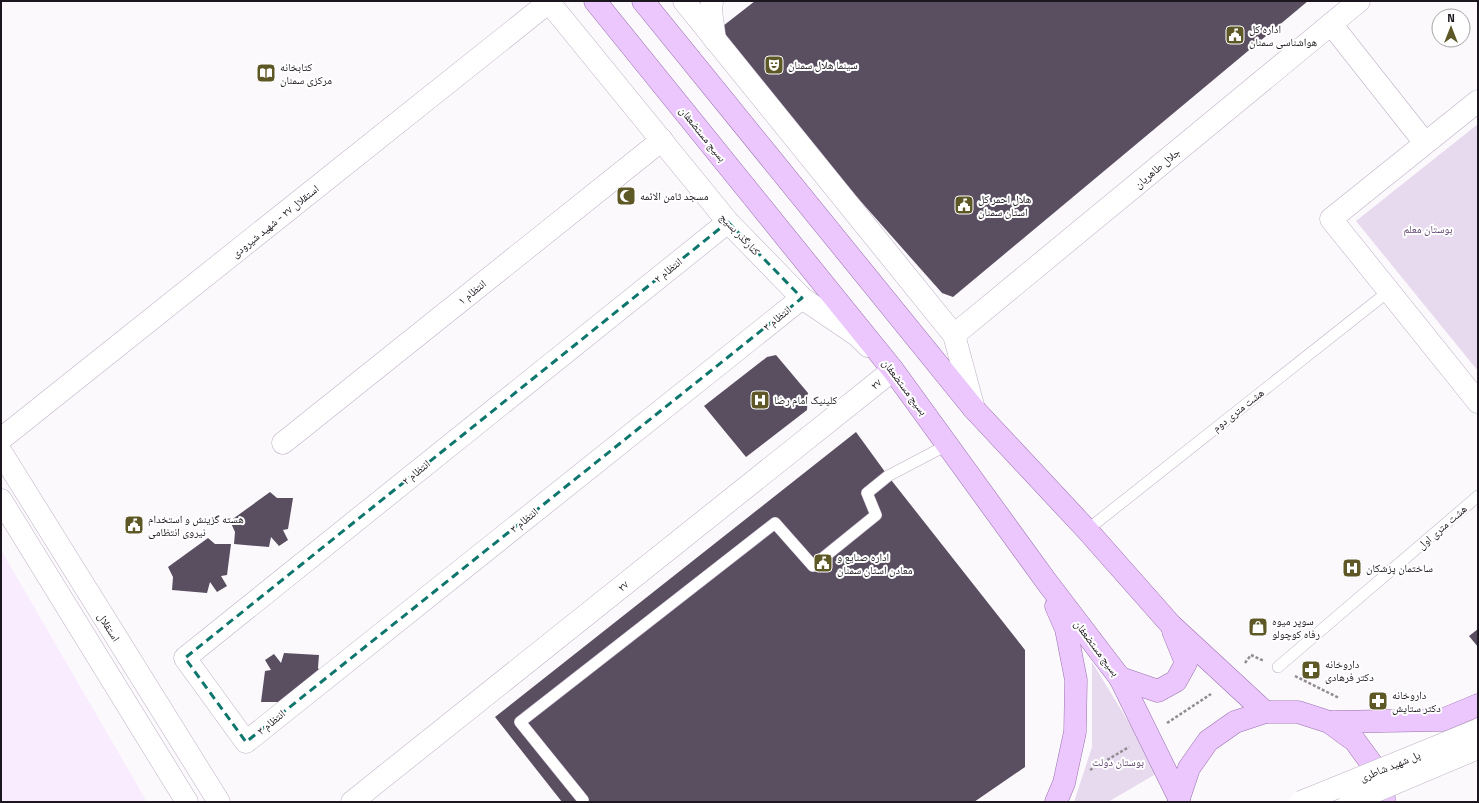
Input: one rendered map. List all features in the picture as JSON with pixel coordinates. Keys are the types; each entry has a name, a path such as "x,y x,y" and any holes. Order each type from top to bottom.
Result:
{"main road":[{"name":"بسیج مستضعفان","path":"595,1 893,370 1046,581 1120,678 1179,800"},
{"path":"643,1 974,409 1087,530 1171,625 1265,712"},
{"path":"1046,581 1066,629 1076,680 1076,732 1064,783 1056,802"},
{"path":"1120,678 1158,691 1176,681 1186,663 1171,625"},
{"path":"1329,722 1442,720 1478,705"},
{"path":"1179,800 1189,768 1208,742 1235,722 1265,712 1298,712 1329,722 1355,741 1374,767 1384,802"}],"street":[{"path":"684,1 954,335 974,409"},
{"path":"712,1 711,11 715,41"},
{"name":"جلال طاهریان","path":"954,335 1359,1"},
{"name":"کنارگذر بسیج","path":"549,2 728,222 802,298 858,336 893,370"},
{"name":"استقلال ۲۷ - شهید شیرودی","path":"1,439 549,2"},
{"path":"1331,24 1426,144"},
{"path":"1478,102 1331,219 1478,402"},
{"name":"انتظام ۱","path":"283,443 662,140"},
{"name":"انتظام ۲","path":"246,742 185,658 728,222"},
{"name":"انتظام ۳","path":"246,742 802,298"},
{"name":"۲۷","path":"352,802 893,370"},
{"name":"استقلال","path":"1,452 219,802"},
{"path":"1,500 187,802"},
{"name":"پل شهید شاطری","path":"1301,802 1478,730"},
{"name":"پل شهید شاطری","path":"1350,802 1478,748"}],"lane":[{"name":"هشت متری دوم","path":"1087,530 1389,291"},
{"path":"583,800 520,722 775,523 813,566 876,515 867,494 888,476 947,445"},
{"name":"هشت متری اول","path":"1278,667 1478,496"}],"highlighted area":[{"path":"728,222 802,298 246,742 185,658"}],"shaded area":[{"path":"1,550 147,802 1,802"}],"green space":[{"name":"بوستان معلم","path":"1478,124 1478,371 1356,221"},
{"name":"بوستان دولت","path":"1092,662 1159,772 1108,802 1074,802 1092,747"}],"building":[{"name":"هلال احمر کل استان سمنان","path":"755,1 1308,1 953,297 942,293 786,117 724,41 723,26"},
{"name":"کلینیک امام رضا","path":"776,355 808,393 807,410 746,457 704,406 767,357"},
{"name":"اداره صنایع و معادن استان سمنان","path":"856,432 888,476 1025,650 1025,767 974,802 562,802 495,717"},
{"path":"270,492 277,498 293,498 288,529 283,530 288,540 279,546 271,537 269,547 234,544 235,532 230,521"},
{"path":"208,538 215,544 231,544 227,575 221,576 227,586 217,592 210,582 207,593 172,590 173,577 168,567"},
{"path":"1478,629 1478,647 1469,636"},
{"path":"284,653 319,655 318,668 324,678 284,708 277,702 261,702 265,671 271,670 265,660 274,654 281,663"}],"place":[{"name":"اداره کل هواشناسی سمنان","path":"1235,35"},
{"name":"سینما هلال سمنان","path":"774,65"},
{"name":"کتابخانه مرکزی سمنان","path":"266,73"},
{"name":"مسجد ثامن الائمه","path":"626,196"},
{"name":"هلال احمر کل استان سمنان","path":"964,205"},
{"name":"کلینیک امام رضا","path":"760,400"},
{"name":"هسته گزینش و استخدام نیروی انتظامی","path":"134,525"},
{"name":"اداره صنایع و معادن استان سمنان","path":"823,563"},
{"name":"ساختمان پزشکان","path":"1352,568"},
{"name":"سوپر میوه رفاه کوچولو","path":"1258,627"},
{"name":"داروخانه دکتر فرهادی","path":"1311,670"},
{"name":"داروخانه دکتر ستایش","path":"1378,701"}]}
